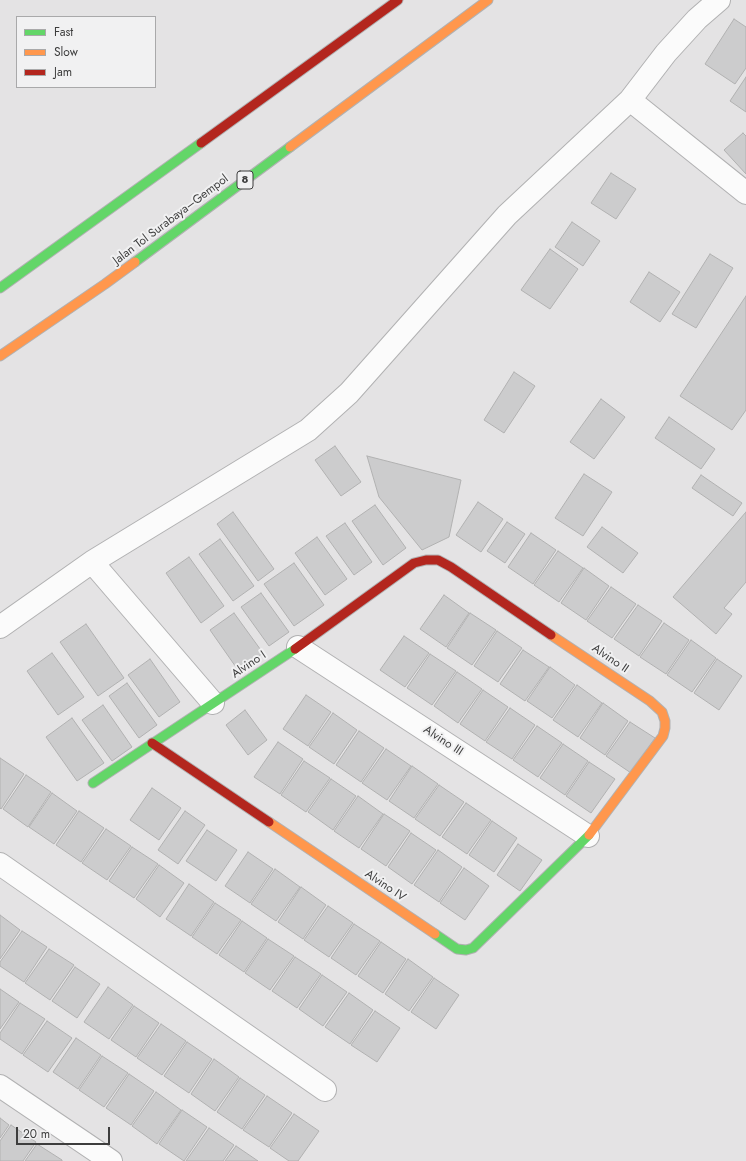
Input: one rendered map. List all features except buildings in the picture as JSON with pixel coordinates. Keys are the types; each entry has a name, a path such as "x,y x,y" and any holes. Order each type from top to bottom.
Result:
{"main road":[{"path":"0,288 398,0"},
{"name":"Jalan Tol Surabaya–Gempol","path":"0,356 105,284 488,0"},
{"name":"Alvino II","path":"414,563 426,560 438,560 451,566 650,701 662,712 665,722 663,736 588,836"},
{"name":"Alvino I","path":"93,783 298,647 414,563"},
{"name":"Alvino IV","path":"152,744 457,949 466,950 473,948 588,836"}],"street":[{"path":"0,627 92,562 308,430 349,393 507,215 630,100 666,53 697,19 719,0"},
{"path":"630,100 746,193"},
{"path":"92,562 213,703"},
{"name":"Alvino III","path":"298,647 588,836"},
{"path":"0,864 326,1090"},
{"path":"0,1086 111,1161"}],"traffic: fast":[{"path":"0,288 201,143"},
{"path":"135,262 290,147"},
{"path":"93,783 295,649"},
{"path":"435,934 457,949 466,950 473,948 589,835"}],"traffic: slow":[{"path":"290,147 488,0"},
{"path":"0,356 135,262"},
{"path":"551,635 650,701 662,712 665,721 663,736 589,835"},
{"path":"269,822 435,934"}],"traffic: jam":[{"path":"201,143 398,0"},
{"path":"295,649 414,563 426,560 438,560 451,567 551,635"},
{"path":"152,743 269,822"}]}
